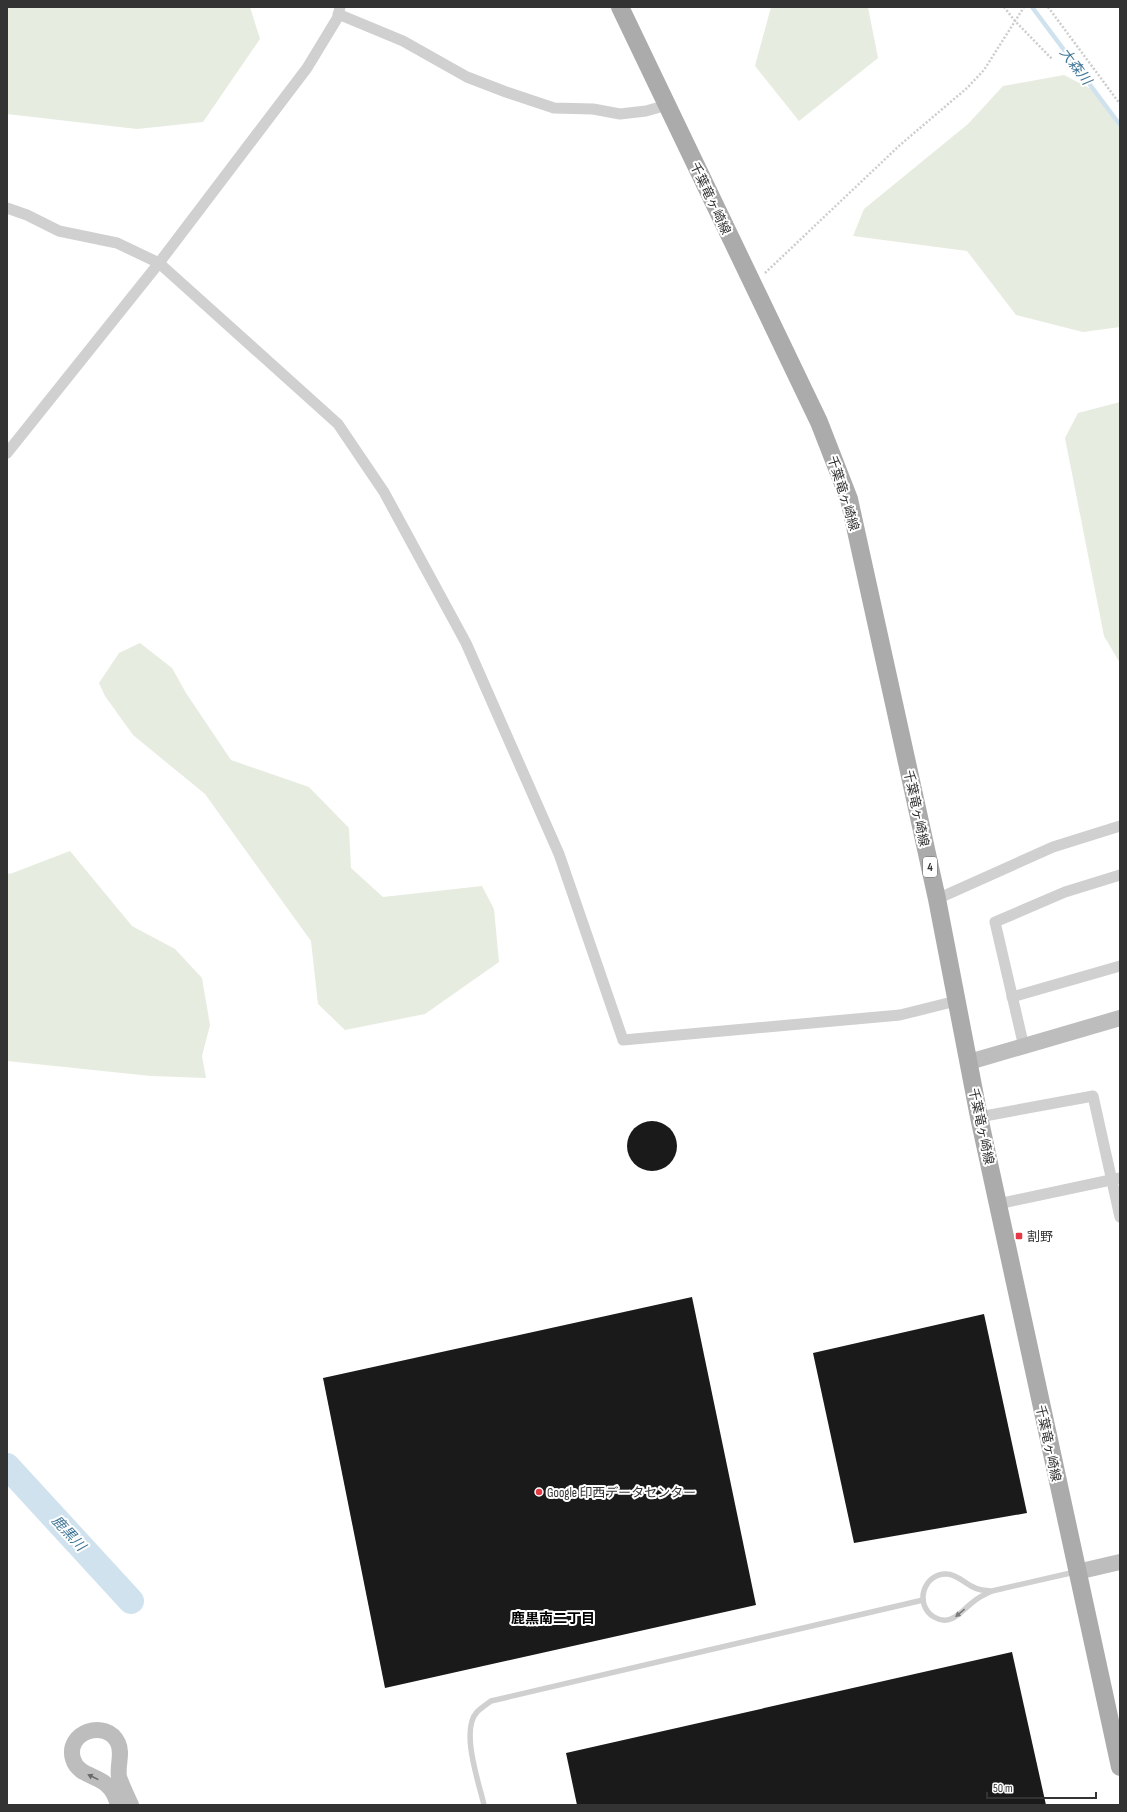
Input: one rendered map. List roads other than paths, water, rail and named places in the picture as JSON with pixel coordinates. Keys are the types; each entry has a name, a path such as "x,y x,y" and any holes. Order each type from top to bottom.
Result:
{"main road":[{"name":"千葉竜ヶ崎線","path":"620,7 819,422 849,499 937,898 979,1117 1120,1767"}],"street":[{"path":"7,453 159,262 307,68 339,10 403,41 467,77 554,108 593,109 620,114 646,111 667,105"},
{"path":"7,208 27,215 59,231 117,243 159,262 338,424 384,492 466,643 559,854 623,1040 900,1015 956,1001"},
{"path":"937,898 1053,847 1120,826"},
{"path":"1024,1046 995,922 1065,892 1120,874"},
{"path":"1012,997 1120,966"},
{"path":"969,1062 1120,1018"},
{"path":"979,1117 1093,1096 1116,1178 1120,1217"},
{"path":"998,1204 1116,1178"},
{"path":"1077,1572 1120,1562"},
{"path":"118,1805 114,1793 108,1786 79,1770 72,1758 74,1744 82,1734 88,1730 103,1730 118,1742 120,1777 131,1805"}],"lane":[{"path":"992,1591 981,1590 954,1575 940,1574 934,1577 924,1587 924,1607 934,1617 947,1620 960,1614 981,1596 992,1591 1077,1572"},
{"path":"484,1805 470,1744 470,1726 476,1713 491,1701 923,1600"}],"waterway":[{"name":"大森川","path":"1032,7 1120,125"},
{"name":"鹿黒川","path":"7,1466 131,1601"}],"place":[{"name":"割野","path":"1019,1236"},
{"name":"Google 印西データセンター","path":"539,1492"}],"district":[{"name":"鹿黒南二丁目","path":"553,1618"}]}
